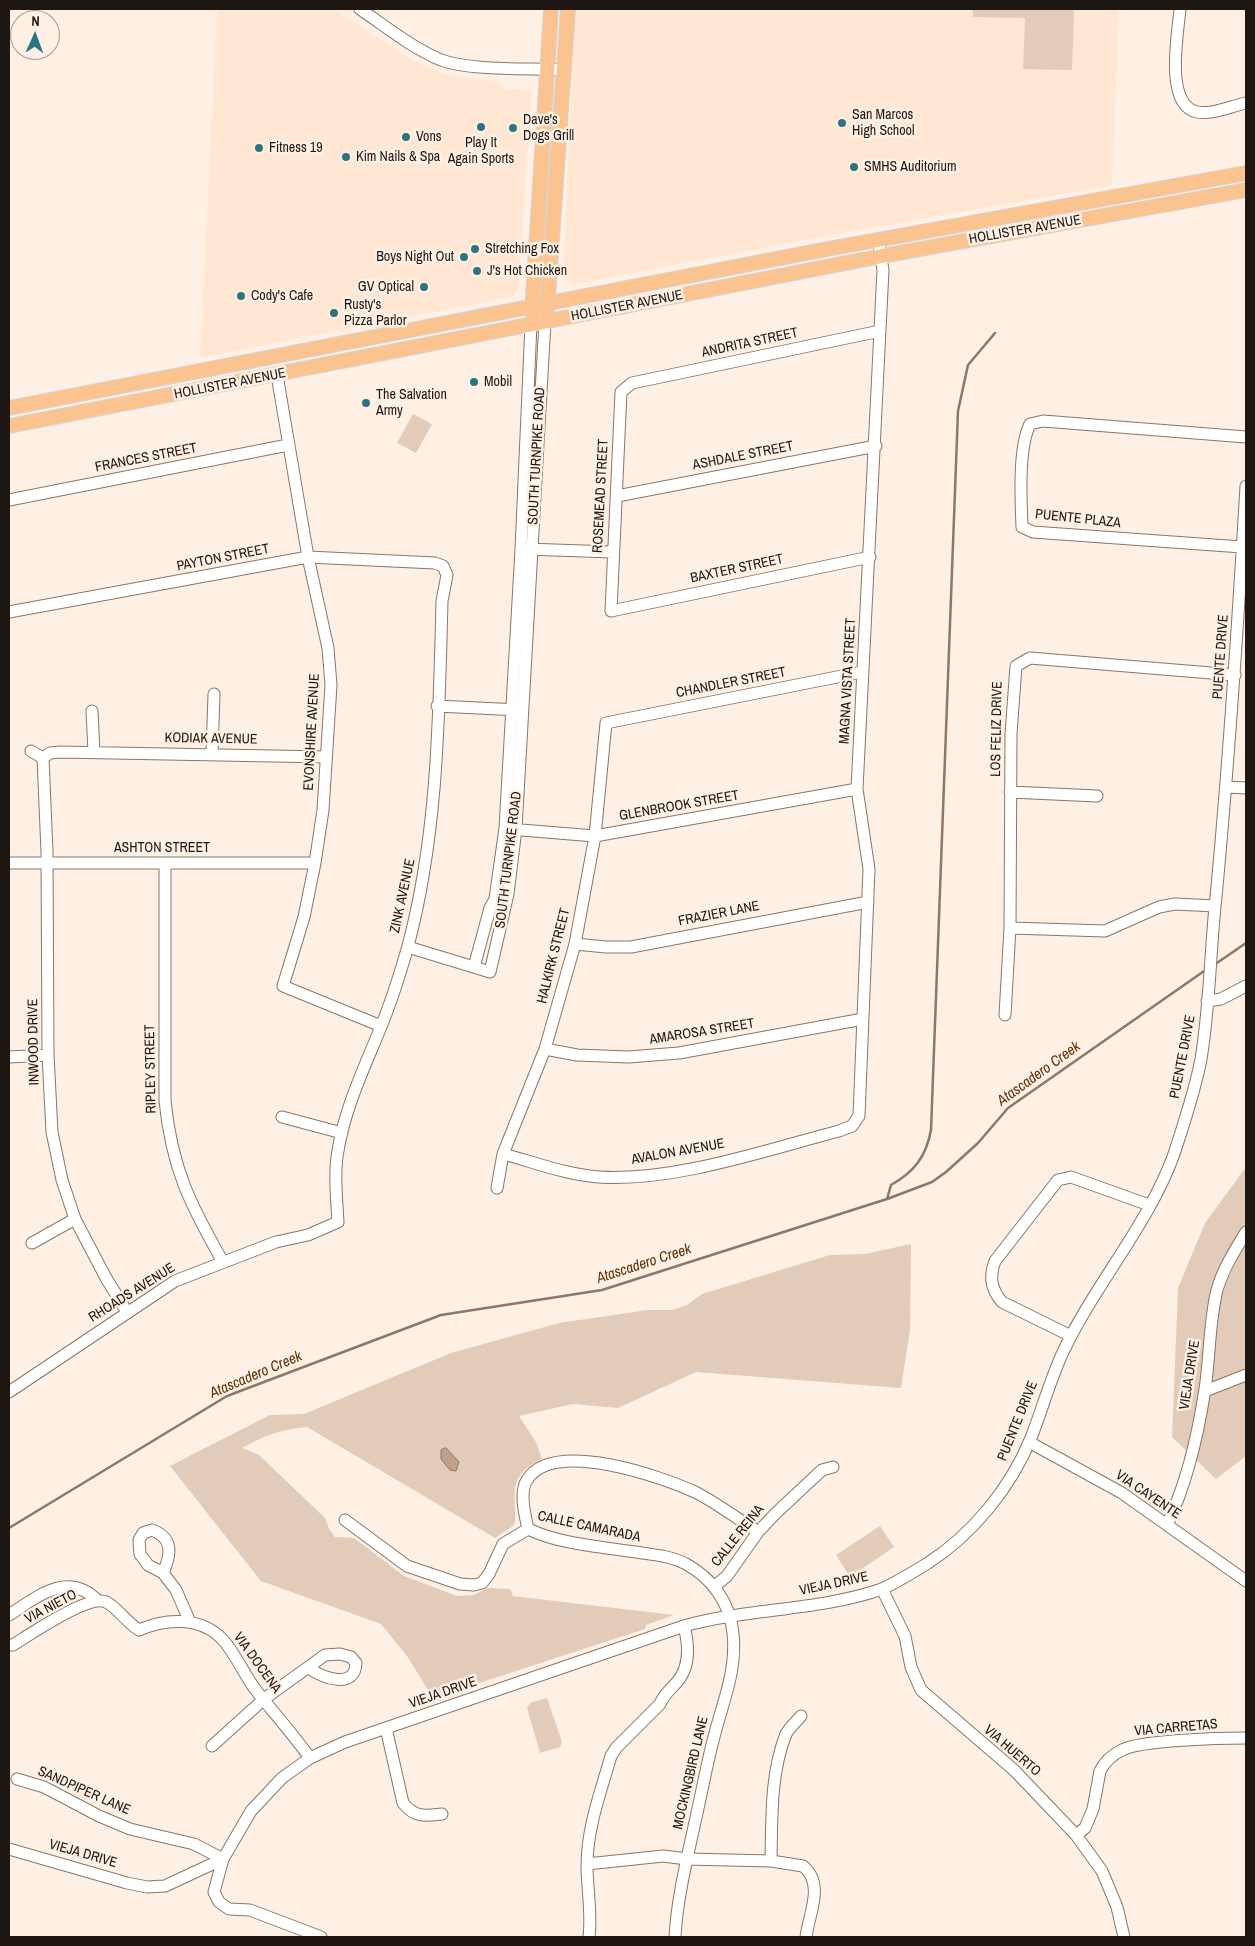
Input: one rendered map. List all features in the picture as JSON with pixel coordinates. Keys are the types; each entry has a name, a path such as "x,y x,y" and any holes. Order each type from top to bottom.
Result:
{"main road":[{"name":"SOUTH TURNPIKE ROAD","path":"531,324 551,9"},
{"name":"SOUTH TURNPIKE ROAD","path":"545,322 548,303 568,9"},
{"name":"HOLLISTER AVENUE","path":"9,408 878,239 1246,172"},
{"name":"HOLLISTER AVENUE","path":"9,426 882,256 1246,190"}],"street":[{"path":"360,9 443,60 472,66 564,70"},
{"path":"1180,9 1176,85 1181,101 1186,107 1204,112 1246,103"},
{"name":"MAGNA VISTA STREET","path":"855,1122 859,1116 860,1100 869,869 857,789 876,446 882,256 878,239"},
{"name":"SOUTH TURNPIKE ROAD","path":"531,324 526,549 524,710 502,926 490,972 474,967 490,908 495,899 511,829 512,710 526,549 545,322"},
{"name":"ANDRITA STREET","path":"627,386 632,383 880,331"},
{"name":"EVONSHIRE AVENUE","path":"277,374 308,557 328,648 331,685 323,810 315,864 304,917 279,988 381,1026"},
{"name":"ROSEMEAD STREET","path":"610,611 621,392 627,386"},
{"name":"PUENTE PLAZA","path":"1242,547 1019,530 1027,422 1043,421 1246,436"},
{"name":"FRANCES STREET","path":"9,500 288,445"},
{"name":"ASHDALE STREET","path":"617,496 876,446"},
{"name":"PUENTE DRIVE","path":"931,1561 964,1534 992,1504 1010,1479 1029,1442 1056,1366 1071,1336 1149,1205 1172,1159 1194,1090 1204,1040 1212,959 1243,582 1242,547 1246,486"},
{"path":"526,549 613,552"},
{"name":"PAYTON STREET","path":"9,612 308,557 434,563 443,566"},
{"name":"BAXTER STREET","path":"610,611 870,557"},
{"name":"ZINK AVENUE","path":"338,1222 336,1159 342,1133 352,1094 381,1026 408,947 429,846 433,810 442,601 447,575 443,566"},
{"path":"1013,652 1022,661 1030,658 1234,675"},
{"name":"LOS FELIZ DRIVE","path":"1005,1015 1010,928 1010,792 1014,675 1016,666 1022,661"},
{"name":"CHANDLER STREET","path":"606,723 862,672"},
{"path":"212,754 214,694"},
{"path":"437,706 524,710"},
{"path":"92,710 94,752"},
{"name":"HALKIRK STREET","path":"497,1188 503,1154 544,1049 575,944 596,836 606,723"},
{"path":"31,751 44,757"},
{"name":"KODIAK AVENUE","path":"44,757 60,752 94,752 326,757"},
{"name":"INWOOD DRIVE","path":"44,757 47,862 48,1056 52,1132 62,1180 75,1219 106,1278 127,1312"},
{"path":"1226,787 1246,788"},
{"name":"GLENBROOK STREET","path":"511,829 596,836 857,789"},
{"path":"1010,792 1097,796"},
{"name":"ASHTON STREET","path":"9,862 315,864"},
{"name":"RIPLEY STREET","path":"165,863 165,1101 168,1126 173,1157 181,1180 194,1210 223,1262"},
{"name":"FRAZIER LANE","path":"575,944 631,947 868,902"},
{"path":"1010,928 1105,931 1159,907 1175,904 1215,906"},
{"path":"408,947 474,967"},
{"path":"1208,1001 1222,999 1246,986"},
{"name":"AMAROSA STREET","path":"544,1049 577,1055 628,1058 662,1054 863,1019"},
{"path":"9,1057 48,1056"},
{"path":"282,1117 342,1133"},
{"name":"AVALON AVENUE","path":"503,1154 598,1177 631,1177 700,1166 839,1131 855,1122"},
{"path":"1071,1336 1002,1302 995,1294 991,1281 991,1270 995,1261 1058,1180 1063,1177 1070,1177 1149,1205"},
{"path":"32,1243 75,1219"},
{"name":"RHOADS AVENUE","path":"9,1392 175,1281 276,1242 308,1235 338,1222"},
{"name":"VIEJA DRIVE","path":"1167,1525 1177,1503 1190,1458 1205,1391 1217,1290 1226,1266 1246,1232"},
{"path":"1205,1391 1246,1375"},
{"name":"VIA CAYENTE","path":"1029,1442 1122,1494 1246,1581"},
{"path":"528,1529 523,1494 526,1480 539,1469 571,1460 587,1461 637,1471 670,1481 698,1494 758,1532"},
{"name":"CALLE REINA","path":"729,1616 715,1586 727,1576 758,1532 822,1470 833,1467"},
{"name":"CALLE CAMARADA","path":"345,1520 407,1566 460,1584 474,1585 482,1582 489,1574 503,1544 528,1529 540,1534 583,1543 671,1558 686,1564 715,1586"},
{"name":"VIEJA DRIVE","path":"9,1849 147,1887 170,1884 223,1859 251,1811 282,1778 310,1758 386,1728 684,1626 729,1616 827,1603 882,1589 931,1561"},
{"path":"163,1573 176,1590 190,1622"},
{"path":"9,1615 40,1595 59,1586 72,1586 90,1593 98,1601"},
{"name":"VIA HUERTO","path":"882,1589 905,1636 911,1667 921,1690 1014,1770 1076,1835 1102,1871 1117,1907 1124,1937"},
{"name":"VIA NIETO","path":"9,1645 13,1645 68,1613 98,1601 107,1602 139,1630 158,1623"},
{"name":"MOCKINGBIRD LANE","path":"675,1937 686,1859 715,1733 731,1678 735,1653 729,1616"},
{"name":"VIA DOCENA","path":"158,1623 170,1621 190,1622 207,1628 225,1642 264,1699 310,1758"},
{"path":"589,1937 591,1922 587,1864 590,1833 610,1756 660,1704 663,1696 684,1673 688,1654 684,1626"},
{"path":"212,1746 264,1699 298,1673 309,1668"},
{"path":"770,1861 776,1774 787,1733 801,1716"},
{"path":"386,1728 403,1803 411,1812 420,1816 442,1814"},
{"name":"VIA CARRETAS","path":"1076,1835 1088,1821 1104,1764 1123,1749 1158,1743 1246,1738"},
{"name":"SANDPIPER LANE","path":"17,1779 44,1787 99,1816 130,1829 184,1841 223,1859"},
{"path":"587,1864 650,1856 770,1861 803,1866 812,1876 815,1892 806,1937"},
{"path":"223,1859 214,1892 219,1902 229,1909 250,1910 321,1937"}],"shaded area":[{"path":"217,9 333,9 413,60 432,69 450,75 501,82 505,89 532,90 518,290 514,296 200,358"},
{"name":"San Marcos High School","path":"575,9 1119,9 1112,185 809,239 572,285 563,276"},
{"path":"973,9 1074,9 1072,70 1023,69 1025,18 973,17"},
{"path":"413,414 432,424 416,453 397,443"},
{"path":"1246,1167 1246,1456 1216,1479 1172,1437 1178,1288 1205,1223"},
{"path":"911,1244 910,1330 901,1388 696,1372 618,1408 573,1404 519,1416 536,1442 542,1459 531,1465 518,1478 515,1492 515,1522 513,1526 495,1538 307,1427 273,1434 242,1448 259,1455 325,1518 329,1529 335,1537 354,1538 404,1576 457,1596 474,1595 487,1588 510,1589 513,1596 674,1615 646,1625 645,1629 433,1698 407,1656 381,1624 261,1581 170,1466 270,1415 304,1414 451,1353 559,1323 648,1310 672,1310 687,1305 702,1294 830,1255 865,1254"},
{"path":"446,1448 459,1462 456,1471 450,1470 441,1459 441,1450"},
{"path":"880,1526 894,1547 850,1577 836,1555"},
{"path":"547,1698 562,1742 560,1747 540,1753 527,1708 530,1703"}],"waterway":[{"path":"887,1199 891,1185 906,1175 918,1163 926,1148 931,1130 958,411 968,365 995,333"},
{"name":"Atascadero Creek","path":"1214,965 1246,943"},
{"name":"Atascadero Creek","path":"9,1528 227,1396 441,1315 602,1290 887,1199 932,1182 978,1143 1008,1108 1207,969"}],"place":[{"name":"San Marcos High School","path":"842,123"},
{"name":"Play It Again Sports","path":"481,127"},
{"name":"Dave's Dogs Grill","path":"513,128"},
{"name":"Vons","path":"406,137"},
{"name":"Fitness 19","path":"259,148"},
{"name":"Kim Nails & Spa","path":"346,157"},
{"name":"SMHS Auditorium","path":"854,167"},
{"name":"Stretching Fox","path":"475,249"},
{"name":"Boys Night Out","path":"464,257"},
{"name":"J's Hot Chicken","path":"477,271"},
{"name":"GV Optical","path":"424,287"},
{"name":"Cody's Cafe","path":"241,296"},
{"name":"Rusty's Pizza Parlor","path":"334,313"},
{"name":"Mobil","path":"474,382"},
{"name":"The Salvation Army","path":"366,403"}]}
